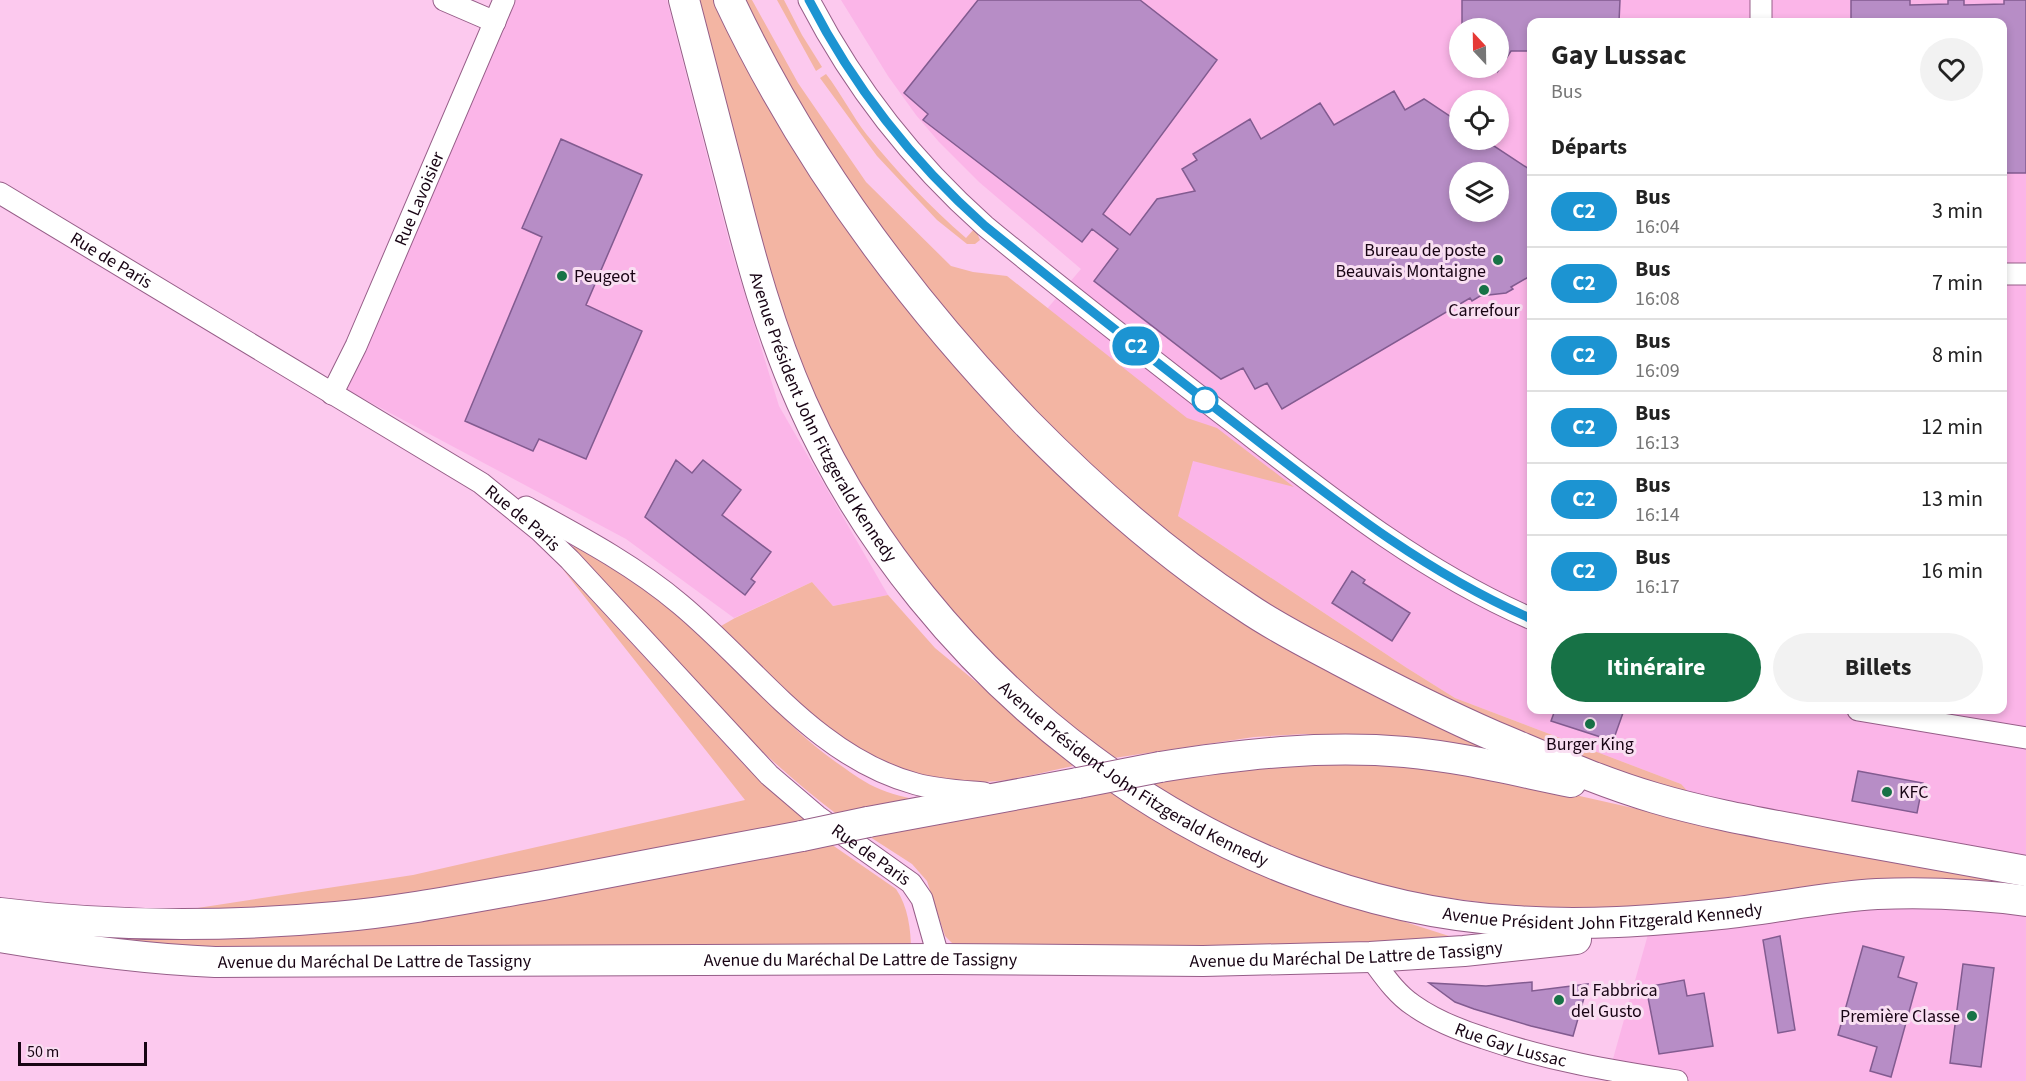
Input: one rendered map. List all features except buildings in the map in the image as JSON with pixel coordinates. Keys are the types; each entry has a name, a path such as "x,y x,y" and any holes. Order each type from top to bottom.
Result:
{"main road":[{"name":"Avenue Président John Fitzgerald Kennedy","path":"684,0 757,281 783,358 803,407 847,488 908,582 967,649 1028,707 1104,768 1170,812 1256,857 1337,887 1417,908 1487,919 1565,924 1601,923 1721,914 1844,897 1898,893 1967,894 2026,901"},
{"path":"729,0 802,135 851,210 938,326 995,390 1048,444 1124,514 1162,546 1246,607 1387,686 1462,722 1566,766 1634,791 1685,806 1826,835 2026,870"},
{"name":"Avenue du Maréchal De Lattre de Tassigny","path":"0,913 182,924 272,922 338,917 470,898 1160,767 1294,751 1351,749 1405,752 1475,762 1685,806"},
{"name":"Avenue du Maréchal De Lattre de Tassigny","path":"0,937 113,953 215,962 939,958 1203,961 1370,957 1464,951 1641,931 1721,914"}],"street":[{"path":"444,0 495,22"},
{"name":"Rue Lavoisier","path":"332,394 356,346 504,0"},
{"path":"809,0 839,53 884,118 930,172 985,226 1363,522 1431,567 1527,617"},
{"path":"1761,0 1761,18"},
{"name":"Rue de Paris","path":"0,193 481,483 555,544 769,775 817,816 911,884 922,899 939,958"},
{"path":"2007,274 2026,274"},
{"path":"481,483 566,529 651,581 710,630 797,715 826,739 856,759 885,774 930,788 1015,796"},
{"path":"1882,714 2026,738"},
{"name":"Rue Gay Lussac","path":"1370,957 1403,997 1421,1010 1454,1027 1507,1046 1562,1061 1677,1081"}],"shaded area":[{"path":"516,0 667,0 731,249 779,406 888,595 833,606 812,582 734,618 626,539 347,390"},
{"path":"695,0 716,0 740,52 1105,515 1540,768 1370,736 1305,734 1254,737 1114,758 1045,709 929,589 896,542 824,423 774,302"},
{"path":"741,0 752,0 798,83 866,182 951,266 973,272 1007,276 1187,418 1217,428 1294,487 1193,461 1178,516 1455,698 1681,784 1694,798 1646,783 1429,696 1288,620 1137,513 1014,392 901,258 811,129"},
{"path":"777,0 784,0 822,67 816,71"},
{"path":"841,0 2026,0 2026,1081 1655,1081 1609,1073 1647,938 1681,784 1455,698 1178,516 1006,357 1081,269 979,182 939,142 888,76"},
{"path":"826,74 867,135 902,176 966,238 975,228 980,240 975,244 967,244 937,220 877,156 820,78"},
{"path":"576,543 680,616 712,644 796,729 833,760 875,787 923,801 839,816 767,756 699,689 571,550"},
{"path":"561,567 746,767 808,820 635,855 318,909 147,913 191,909 413,875 745,800"},
{"path":"812,582 833,606 888,595 935,648 1073,766 994,781 941,779 903,770 868,754 836,734 806,710 721,626"},
{"path":"1371,762 1509,780 1682,819 2026,880 2026,891 1859,882 1729,897 1658,908 1561,913 1389,890 1239,837 1152,784 1271,764"},
{"path":"1113,792 1145,813 1231,861 1449,936 1367,943 969,948 954,945 945,936 927,881 912,864 867,835"},
{"path":"828,842 896,889 908,918 911,950 239,951 22,933 184,931"}],"bus line":[{"name":"C2","path":"809,0 839,53 884,118 930,172 985,226 1363,522 1431,567 1527,617"}],"place":[{"name":"Bureau de poste Beauvais Montaigne","path":"1498,260"},
{"name":"Peugeot","path":"562,276"},
{"name":"Carrefour","path":"1484,290"},
{"name":"Burger King","path":"1590,724"},
{"name":"KFC","path":"1887,792"},
{"name":"La Fabbrica del Gusto","path":"1559,1000"},
{"name":"Première Classe","path":"1972,1016"}]}
